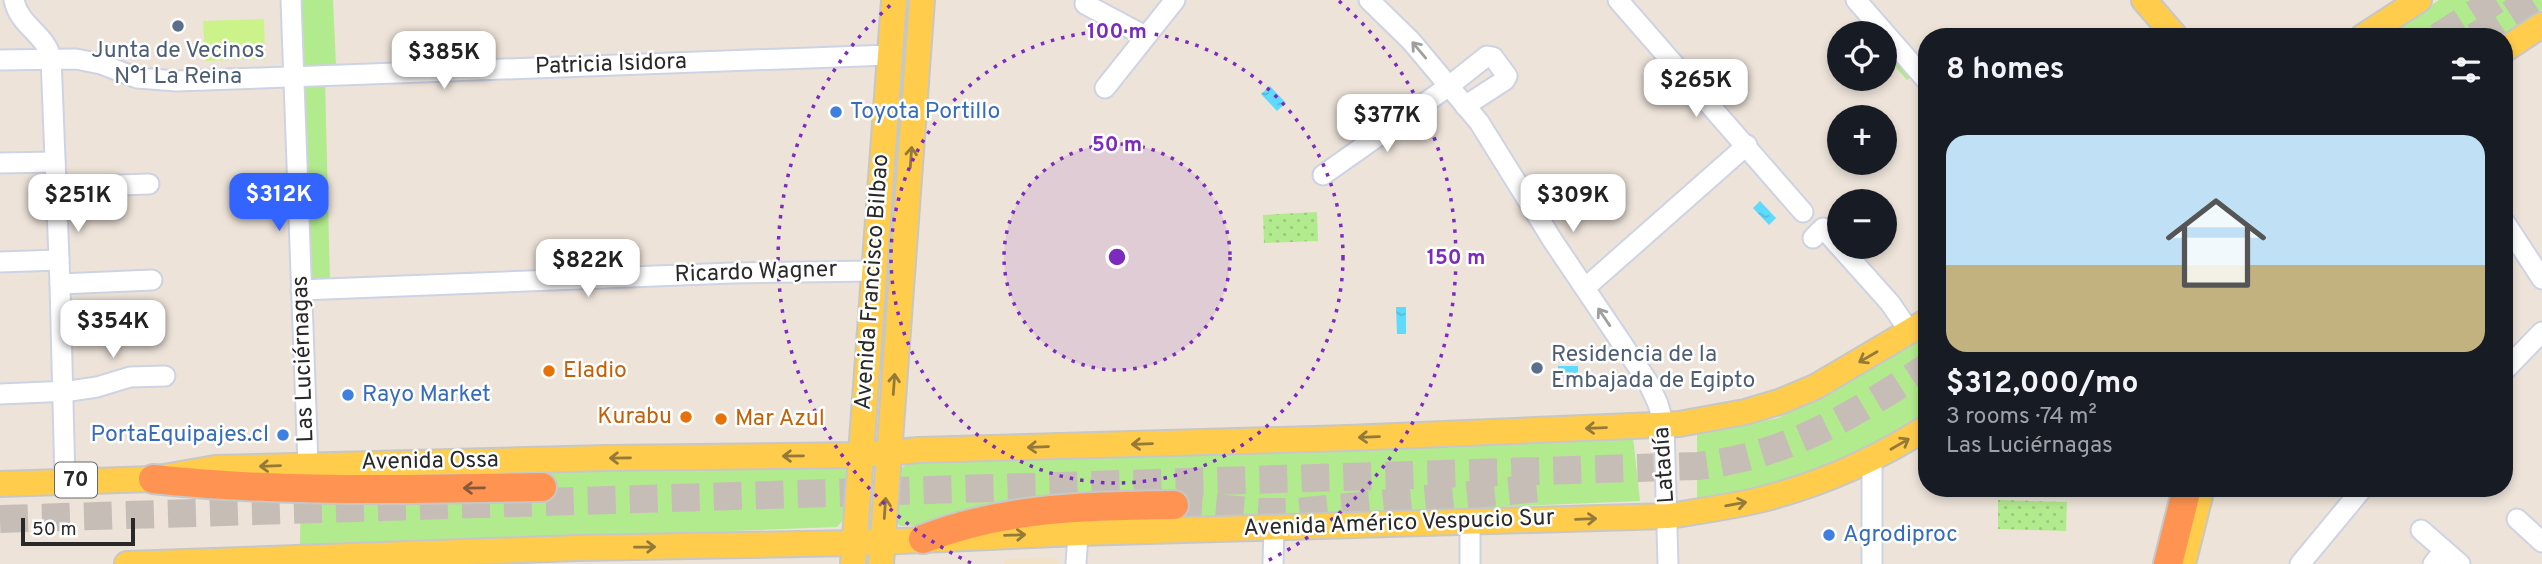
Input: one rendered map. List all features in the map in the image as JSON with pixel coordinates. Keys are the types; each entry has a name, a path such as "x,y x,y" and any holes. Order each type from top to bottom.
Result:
{"highway":[{"path":"153,479 214,486 315,490 542,486"},
{"path":"2184,562 2187,497"},
{"path":"923,539 961,525 1022,512 1174,505"}],"main road":[{"name":"Avenida Francisco Bilbao","path":"854,554 894,0"},
{"name":"Avenida Francisco Bilbao","path":"882,553 922,0"},
{"path":"2144,0 2168,28"},
{"path":"2376,28 2418,0"},
{"path":"2513,44 2542,25"},
{"path":"861,455 1664,425 1745,412 1779,402 1815,387 1918,327"},
{"name":"Avenida Américo Vespucio Sur","path":"854,554 882,553 923,539 1668,516 1757,501 1797,490 1872,459 1918,432"},
{"name":"Avenida Ossa","path":"0,484 153,479 215,468 619,457 861,455"},
{"path":"2155,564 2164,539 2173,497"},
{"path":"2184,562 2200,497"},
{"path":"127,564 854,554"}],"street":[{"path":"14,0 19,16 44,43 51,58 65,481"},
{"name":"Las Luciérnagas","path":"291,0 308,466"},
{"path":"1086,0 1084,4 1145,36"},
{"path":"1105,88 1175,0"},
{"name":"Latadía","path":"1369,0 1411,41 1479,122 1648,382 1664,425 1668,564"},
{"path":"1618,0 1803,212"},
{"path":"1856,0 1918,71"},
{"name":"Patricia Isidora","path":"0,60 87,60 137,78 157,81 890,55"},
{"path":"1323,175 1449,86 1487,55 1493,57 1507,76 1505,80 1465,106"},
{"path":"1585,288 1747,145"},
{"path":"0,163 55,162"},
{"path":"56,187 149,184"},
{"path":"1812,238 1823,229 1827,233"},
{"path":"2513,235 2542,279"},
{"path":"1851,259 1890,303 1918,327"},
{"path":"0,262 59,260"},
{"name":"Ricardo Wagner","path":"302,290 732,273 874,271"},
{"path":"60,284 152,280"},
{"path":"2513,362 2542,332"},
{"path":"0,394 63,391 97,387 130,377 165,376"},
{"path":"1872,459 1872,564"},
{"path":"2300,564 2356,497"},
{"path":"2517,519 2542,542"},
{"path":"1470,523 1470,564"},
{"path":"1273,564 1274,527"},
{"path":"2421,530 2438,557 2460,564"},
{"path":"1076,564 1078,533"}],"shaded area":[{"path":"1052,558 1058,564 1004,564 1004,559"}],"green space":[{"path":"297,0 333,0 336,66 302,66"},
{"path":"906,0 910,0 884,379 878,378"},
{"path":"2439,0 2542,0 2542,10 2513,30 2397,28"},
{"path":"264,19 265,59 205,61 203,21"},
{"path":"1897,58 1912,76 1907,80 1897,69"},
{"path":"325,81 330,283 311,280 303,85"},
{"path":"1317,212 1318,241 1264,243 1263,215"},
{"path":"1918,338 1918,419 1863,451 1807,475 1697,498 1697,435 1778,418 1847,383"},
{"path":"1633,437 1640,501 1228,518 900,526 896,522 899,470 907,464"},
{"path":"842,466 846,470 843,520 837,527 300,547 301,473"},
{"path":"1998,500 2067,502 2066,531 1998,529"}],"water":[{"path":"1270,86 1286,103 1277,111 1261,94"},
{"path":"1760,201 1776,218 1769,225 1753,208"},
{"path":"1396,307 1406,307 1406,334 1397,334"},
{"path":"1558,366 1578,366 1578,375 1558,376"}],"tunnel":[{"path":"2452,28 2496,0"},
{"path":"2489,28 2532,0"},
{"path":"0,519 1698,466 1730,461 1790,443 1846,417 1918,373"},
{"path":"1174,505 1297,512 1549,487"}],"place":[{"name":"Junta de Vecinos N°1 La Reina","path":"178,26"},
{"name":"Toyota Portillo","path":"836,112"},
{"name":"Residencia de la Embajada de Egipto","path":"1537,368"},
{"name":"Eladio","path":"549,371"},
{"name":"Rayo Market","path":"348,395"},
{"name":"Kurabu","path":"686,417"},
{"name":"Mar Azul","path":"721,419"},
{"name":"PortaEquipajes.cl","path":"283,435"},
{"name":"Agrodiproc","path":"1829,535"}]}
